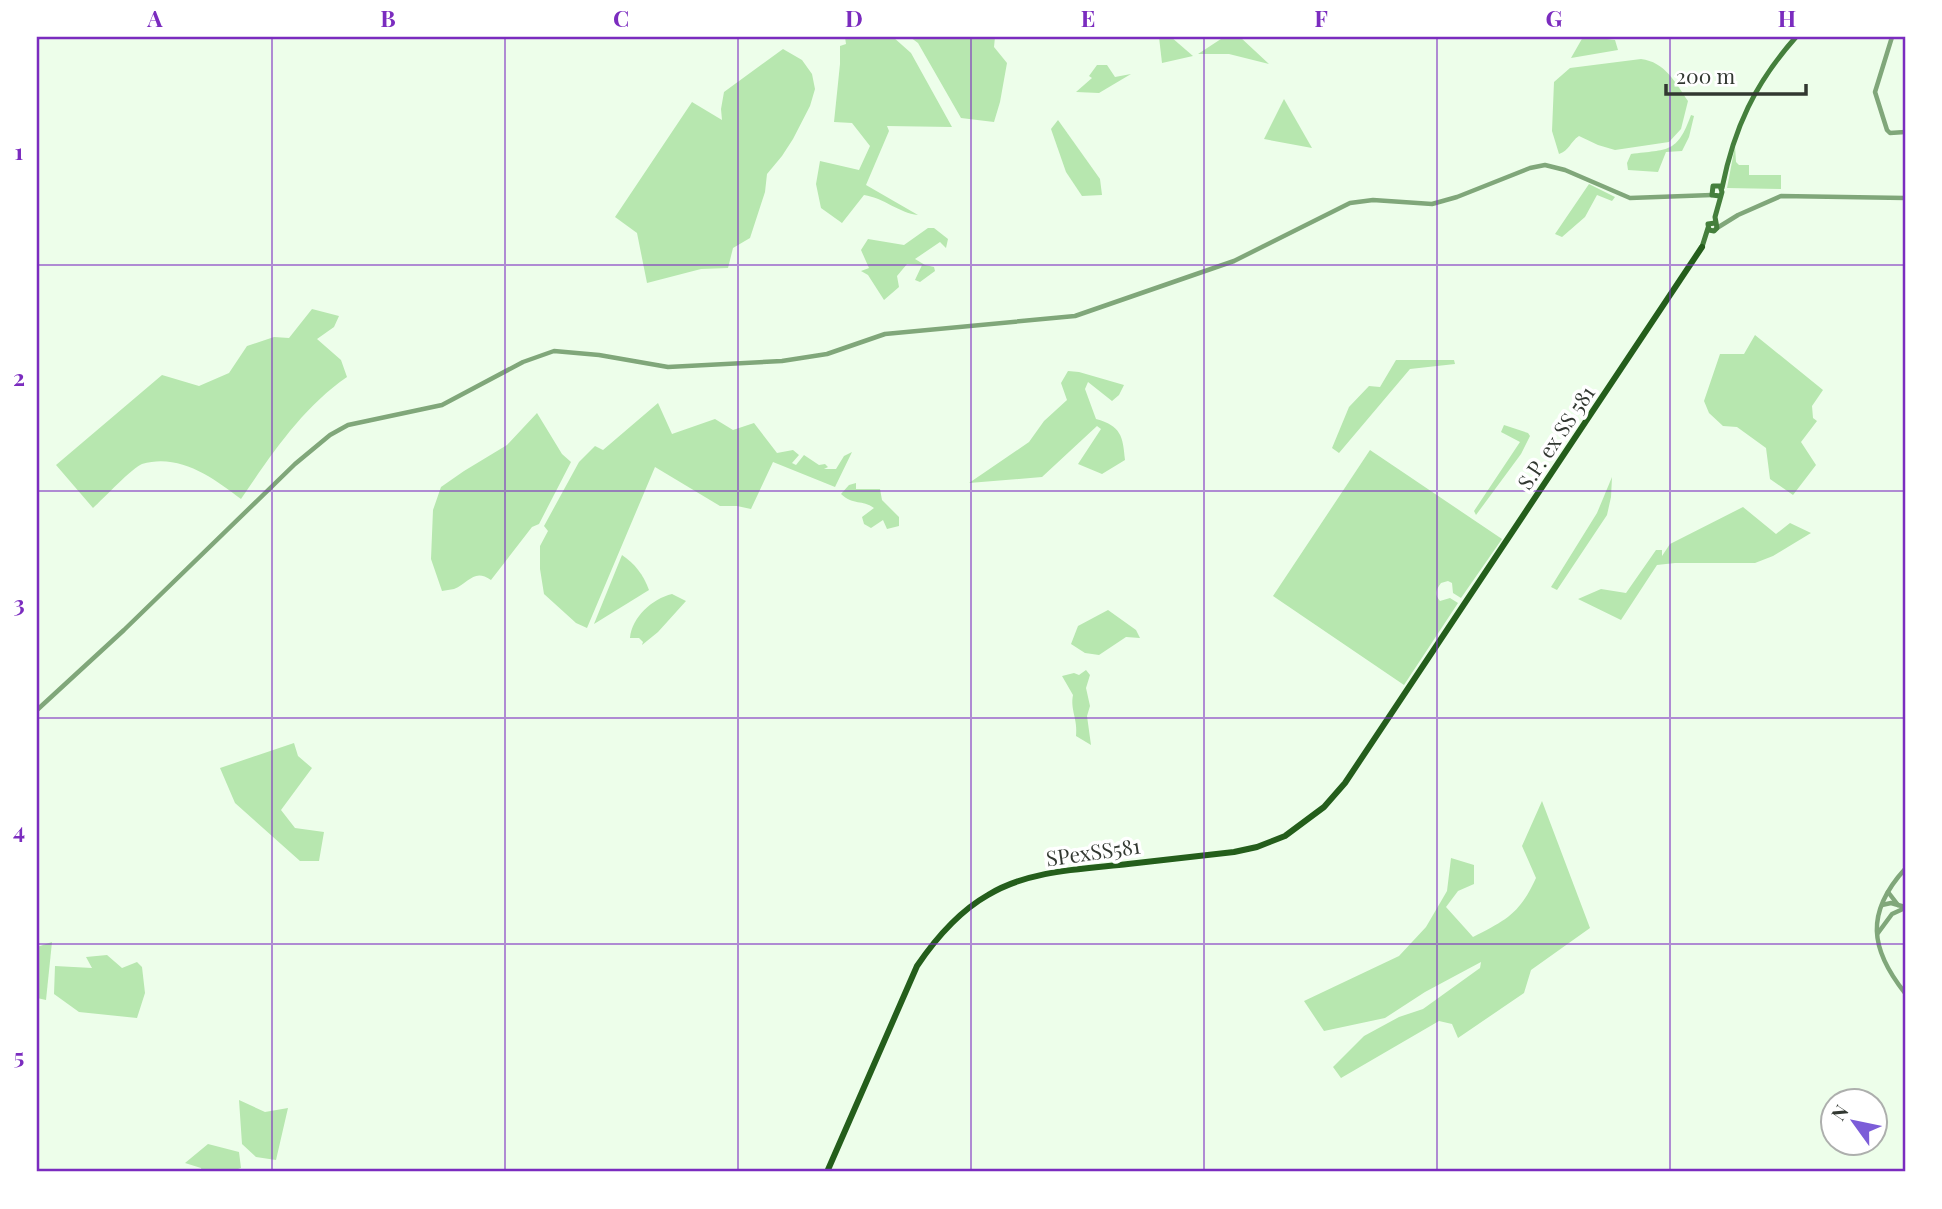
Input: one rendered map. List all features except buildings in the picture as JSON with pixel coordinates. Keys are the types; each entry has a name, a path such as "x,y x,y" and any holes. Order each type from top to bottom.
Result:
{"main road":[{"path":"1715,196 1722,188 1740,121 1749,102 1762,80 1796,37"},
{"path":"1702,247 1713,226 1714,186 1725,173"},
{"path":"1714,186 1722,188"},
{"name":"S.P. ex SS 581","path":"1437,646 1702,247"},
{"name":"SPexSS581","path":"827,1172 917,966 934,942 967,909 1010,884 1038,876 1067,870 1234,852 1257,847 1285,836 1324,807 1345,783 1437,646"}],"street":[{"path":"1892,37 1875,92 1890,133 1905,132"},
{"path":"37,710 295,464 330,435 348,425 442,405 523,362 554,351 599,355 668,367 782,361 827,354 885,334 1074,316 1234,261 1350,203 1373,200 1432,204 1545,165 1565,170 1630,198 1701,194 1715,196"},
{"path":"1701,194 1714,186"},
{"path":"1713,226 1781,197 1905,198"},
{"path":"1905,869 1881,905 1877,934 1881,956 1905,993"},
{"path":"1888,892 1903,907"},
{"path":"1881,905 1891,903 1903,907"},
{"path":"1881,905 1886,912 1892,914"},
{"path":"1877,934 1892,914 1903,907"}],"green space":[{"path":"845,37 893,37 911,53 952,127 887,126 889,131 866,185 918,215 864,195 842,223 821,208 816,184 820,161 859,170 870,146 852,123 834,122 840,46 846,44"},
{"path":"910,37 995,37 994,47 1007,63 994,122 961,118 918,43"},
{"path":"1159,37 1171,37 1193,56 1162,63"},
{"path":"1224,37 1240,37 1269,64 1229,54 1198,54"},
{"path":"1583,37 1615,40 1618,50 1571,58"},
{"path":"783,49 802,60 812,74 815,89 810,106 793,139 767,174 765,192 750,238 733,248 728,268 701,269 647,283 637,233 615,217 692,102 722,120 724,92"},
{"path":"1641,59 1663,69 1688,101 1681,129 1669,142 1615,150 1579,136 1559,154 1552,131 1554,82 1570,68"},
{"path":"1097,65 1107,65 1115,77 1131,74 1099,93 1076,92 1092,78 1089,76"},
{"path":"1284,99 1312,148 1264,139"},
{"path":"1691,115 1694,116 1689,137 1682,151 1666,152 1658,172 1628,170 1627,163 1631,154 1663,150 1676,143"},
{"path":"1058,120 1100,179 1102,195 1082,196 1066,172 1051,129"},
{"path":"1735,146 1736,162 1739,165 1749,165 1749,175 1781,175 1781,189 1727,188"},
{"path":"1589,184 1615,197 1612,201 1597,195 1585,217 1562,237 1555,234"},
{"path":"928,228 934,228 948,239 946,248 940,242 915,259 934,267 935,271 920,282 915,280 922,265 907,264 897,276 899,287 884,300 868,275 861,271 869,268 861,250 868,239 904,245"},
{"path":"312,309 339,316 334,327 317,339 341,360 347,377 302,418 276,449 241,499 195,470 170,462 156,461 138,466 93,508 56,465 162,375 199,386 229,373 247,346 274,337 289,338"},
{"path":"1755,335 1823,390 1812,406 1813,418 1817,421 1801,442 1816,465 1793,495 1770,479 1766,448 1737,427 1723,426 1709,413 1704,401 1720,354 1744,354"},
{"path":"1396,360 1454,360 1455,364 1410,369 1339,453 1332,448 1349,407 1369,386 1380,387"},
{"path":"1068,371 1124,385 1112,401 1088,382 1085,389 1096,419 1111,425 1122,438 1125,460 1102,474 1078,464 1101,429 1097,426 1042,477 969,483 1029,442 1044,421 1067,400 1061,383"},
{"path":"658,403 672,434 715,419 733,430 754,423 777,453 793,450 799,455 792,463 796,465 804,455 819,465 825,464 828,467 824,469 836,469 844,456 852,452 835,487 773,462 751,509 720,506 655,467 587,628 576,623 544,594 540,546 548,531 544,526 579,462 595,446 603,450"},
{"path":"537,413 562,454 571,462 539,524 532,527 491,580 476,576 454,589 442,591 431,559 433,510 441,487 507,445"},
{"path":"1504,425 1530,436 1521,454 1476,515 1474,511 1520,442 1501,432"},
{"path":"1370,450 1502,539 1461,598 1453,593 1452,583 1448,581 1439,585 1436,594 1440,601 1450,598 1458,603 1404,685 1273,596"},
{"path":"1612,477 1607,515 1557,590 1551,587 1597,513"},
{"path":"856,483 856,489 880,489 882,500 899,517 899,526 887,529 883,520 871,528 864,524 862,517 874,508 841,494 849,485"},
{"path":"1743,507 1776,534 1790,523 1811,533 1773,556 1755,563 1657,565 1621,620 1578,599 1601,589 1626,593 1656,550 1662,550 1662,556 1670,544"},
{"path":"622,555 638,570 649,590 594,624"},
{"path":"672,594 686,601 658,632 642,645 643,642 639,638 630,638 635,623 644,610 657,600"},
{"path":"1108,610 1136,630 1140,638 1126,637 1099,655 1085,653 1071,644 1078,626"},
{"path":"1086,670 1090,675 1086,688 1090,706 1087,716 1091,745 1076,736 1073,695 1062,676 1074,673 1079,675"},
{"path":"294,743 298,756 312,768 281,810 295,828 324,832 319,861 300,861 235,803 220,768"},
{"path":"1542,801 1590,928 1531,970 1524,993 1458,1038 1452,1024 1439,1021 1341,1078 1333,1067 1364,1036 1399,1017 1423,1009 1480,968 1481,962 1425,992 1385,1018 1324,1031 1304,1001 1399,956 1426,927 1447,891 1451,858 1474,865 1474,884 1458,891 1446,907 1473,937 1511,914 1524,900 1536,878 1522,846"},
{"path":"52,942 46,1000 37,998 37,947"},
{"path":"107,955 122,968 137,962 142,967 145,993 137,1018 79,1012 54,994 55,966 92,968 86,957"},
{"path":"239,1100 265,1112 288,1108 276,1160 256,1157 242,1144"},
{"path":"208,1144 239,1152 241,1168 229,1172 202,1172 201,1168 185,1163"}]}
